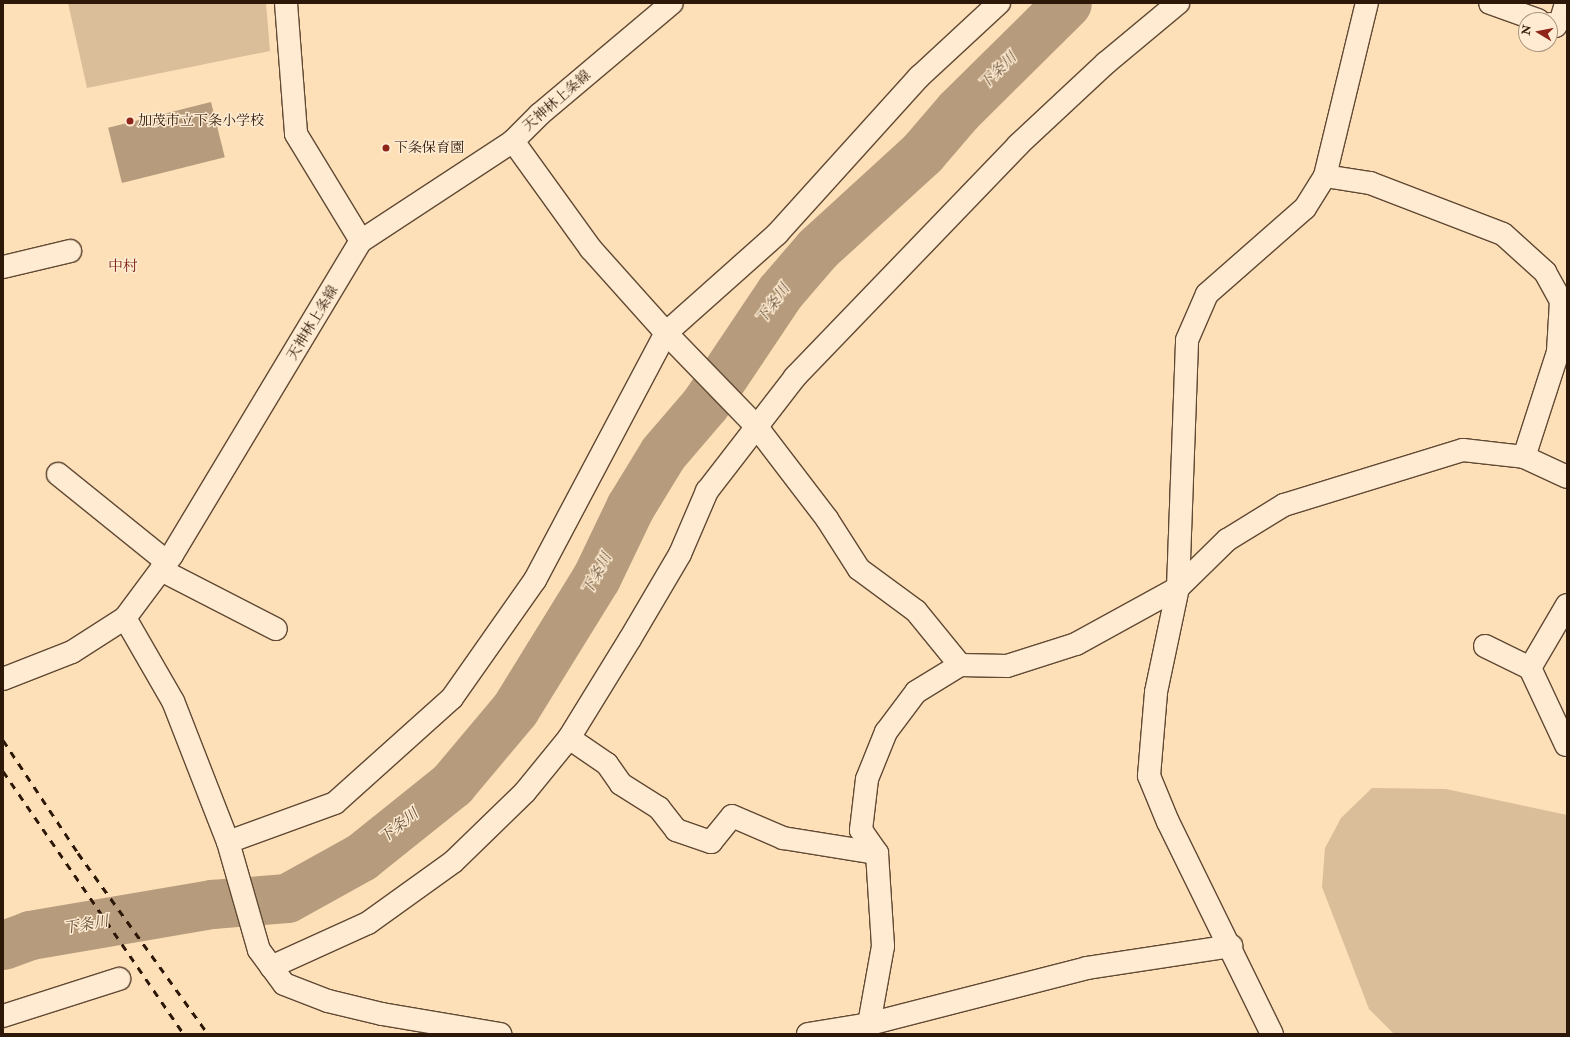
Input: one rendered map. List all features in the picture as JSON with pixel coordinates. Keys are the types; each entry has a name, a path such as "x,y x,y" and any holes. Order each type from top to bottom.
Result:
{"street":[{"path":"286,3 296,134 361,241"},
{"name":"天神林上条線","path":"3,679 72,652 125,618 164,566 361,241 512,141 540,114 672,3"},
{"path":"228,842 335,803 452,698 535,580 666,333 777,234 919,77 999,3"},
{"path":"265,958 368,923 453,862 525,792 569,738 680,554 707,492 795,377 1018,145 1106,63 1178,3"},
{"path":"1272,1034 1231,946 1168,822 1149,776 1156,692 1178,588 1187,340 1207,294 1305,208 1325,176 1367,3"},
{"path":"1490,3 1518,13"},
{"path":"512,141 591,249 666,333 756,426 827,519 859,569 916,611 960,665"},
{"path":"1325,176 1370,183 1503,234 1546,272 1561,301 1558,352 1524,457"},
{"path":"3,267 70,251"},
{"path":"874,1029 883,946 877,853 861,830 867,779 886,732 916,692 960,665 1007,666 1076,644 1178,588 1227,540 1284,505 1463,450 1524,457 1567,477"},
{"path":"58,474 164,566 276,629"},
{"path":"1530,668 1567,605"},
{"path":"125,618 173,701 228,842 265,958 284,984 328,1001 382,1014 500,1034"},
{"path":"1485,646 1530,668 1566,745"},
{"path":"569,738 607,764 621,784 659,808 676,830 711,842 732,816 783,838 877,853"},
{"path":"808,1034 874,1029 1087,968 1231,946"},
{"path":"3,1016 119,979"}],"lane":[{"path":"1557,12 1563,3"}],"shaded area":[{"path":"68,3 266,3 270,51 87,88"},
{"path":"211,102 225,157 122,183 108,128"},
{"path":"1372,788 1446,789 1567,815 1567,1034 1394,1034 1369,1009 1322,887 1325,848 1341,818"}],"waterway":[{"name":"下条川","path":"3,945 30,935 212,904 287,898 361,857 452,784 515,709 596,578 630,507 663,453 705,404 780,292 818,248 922,153 958,111 1067,3"}],"railway":[{"path":"3,740 78,853 208,1034"},
{"path":"3,771 184,1034"}],"place":[{"name":"加茂市立下条小学校","path":"130,121"},
{"name":"下条保育園","path":"386,148"}],"district":[{"name":"中村","path":"123,267"}]}
